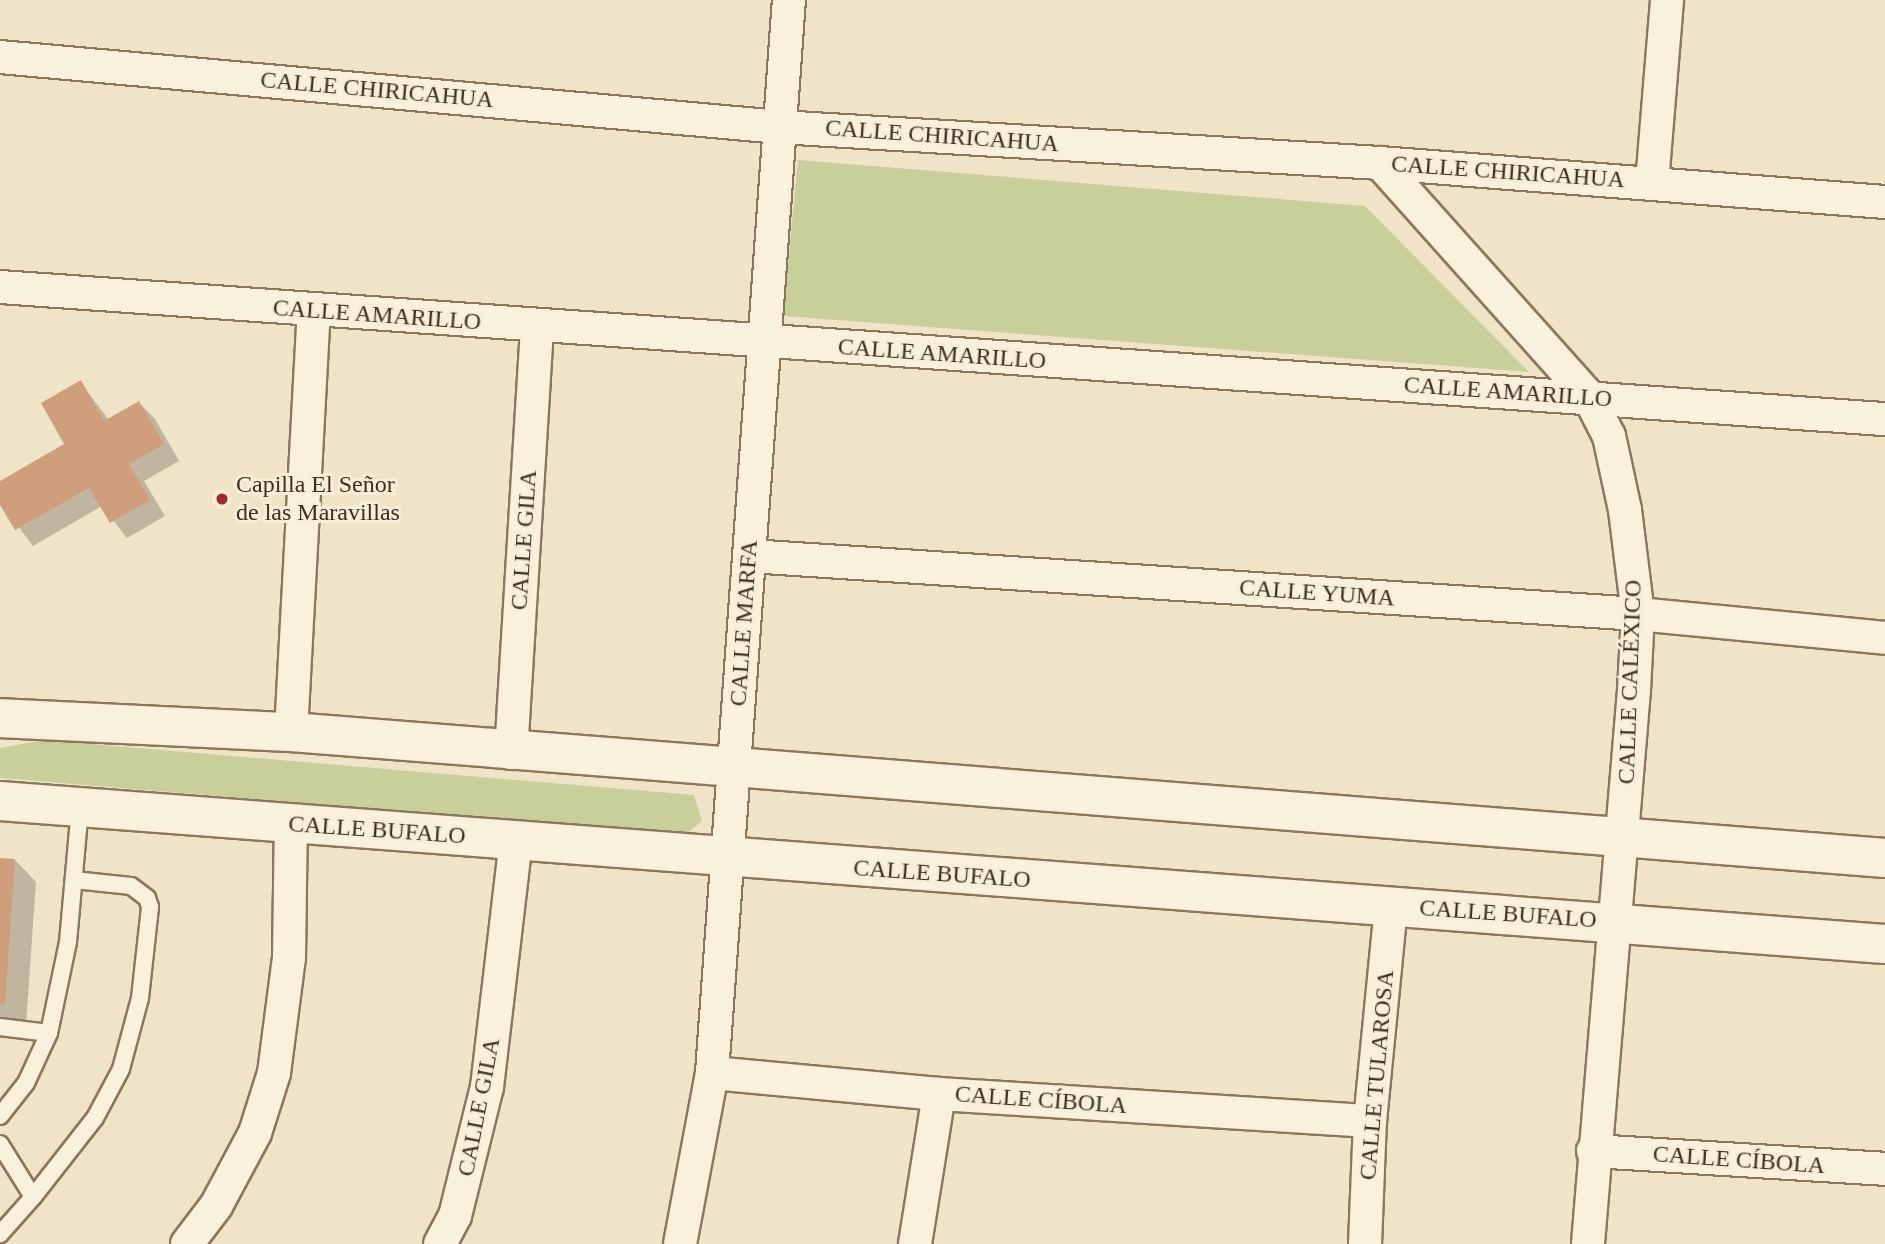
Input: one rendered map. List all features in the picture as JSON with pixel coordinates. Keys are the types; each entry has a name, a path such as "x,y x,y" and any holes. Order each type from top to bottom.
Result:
{"main road":[{"path":"0,718 291,732 511,753 1885,859"},
{"name":"CALLE BUFALO","path":"0,801 729,858 1616,921 1885,944"}],"street":[{"name":"CALLE MARFA","path":"680,1244 712,1073 789,0"},
{"path":"1652,183 1667,0"},
{"name":"CALLE CHIRICAHUA","path":"0,57 779,127 1380,163 1885,202"},
{"name":"CALLE CALÉXICO","path":"1380,163 1589,397 1611,449 1625,510 1638,614 1623,839 1593,1151 1588,1244"},
{"name":"CALLE AMARILLO","path":"0,287 765,343 1885,419"},
{"path":"291,732 314,310"},
{"name":"CALLE GILA","path":"511,753 537,327"},
{"name":"CALLE YUMA","path":"748,556 1638,614 1885,638"},
{"path":"187,1244 216,1206 255,1133 274,1073 289,958 291,823"},
{"name":"CALLE GILA","path":"440,1244 455,1216 487,1087 516,840"},
{"name":"CALLE TULAROSA","path":"1365,1244 1370,1121 1391,907"},
{"name":"CALLE CÍBOLA","path":"712,1073 939,1094 1370,1121"},
{"path":"915,1244 939,1094"},
{"name":"CALLE CÍBOLA","path":"1593,1151 1885,1169"}],"lane":[{"path":"0,1116 26,1083 49,1033 68,942 80,807"},
{"path":"0,1234 33,1197 101,1106 121,1069 141,998 147,898 131,886 75,880"},
{"path":"0,1027 49,1033"},
{"path":"0,1144 33,1197"}],"green space":[{"path":"798,160 1365,206 1529,372 783,316"},
{"path":"44,740 694,795 702,821 686,834 0,778 0,748"}],"building":[{"path":"81,380 104,421 139,401 164,444 129,464 150,500 110,523 89,488 15,530 0,505 0,481 64,444 41,403"},
{"path":"0,858 15,859 5,1005 0,1004"}],"place":[{"name":"Capilla El Señor de las Maravillas","path":"222,499"}]}
